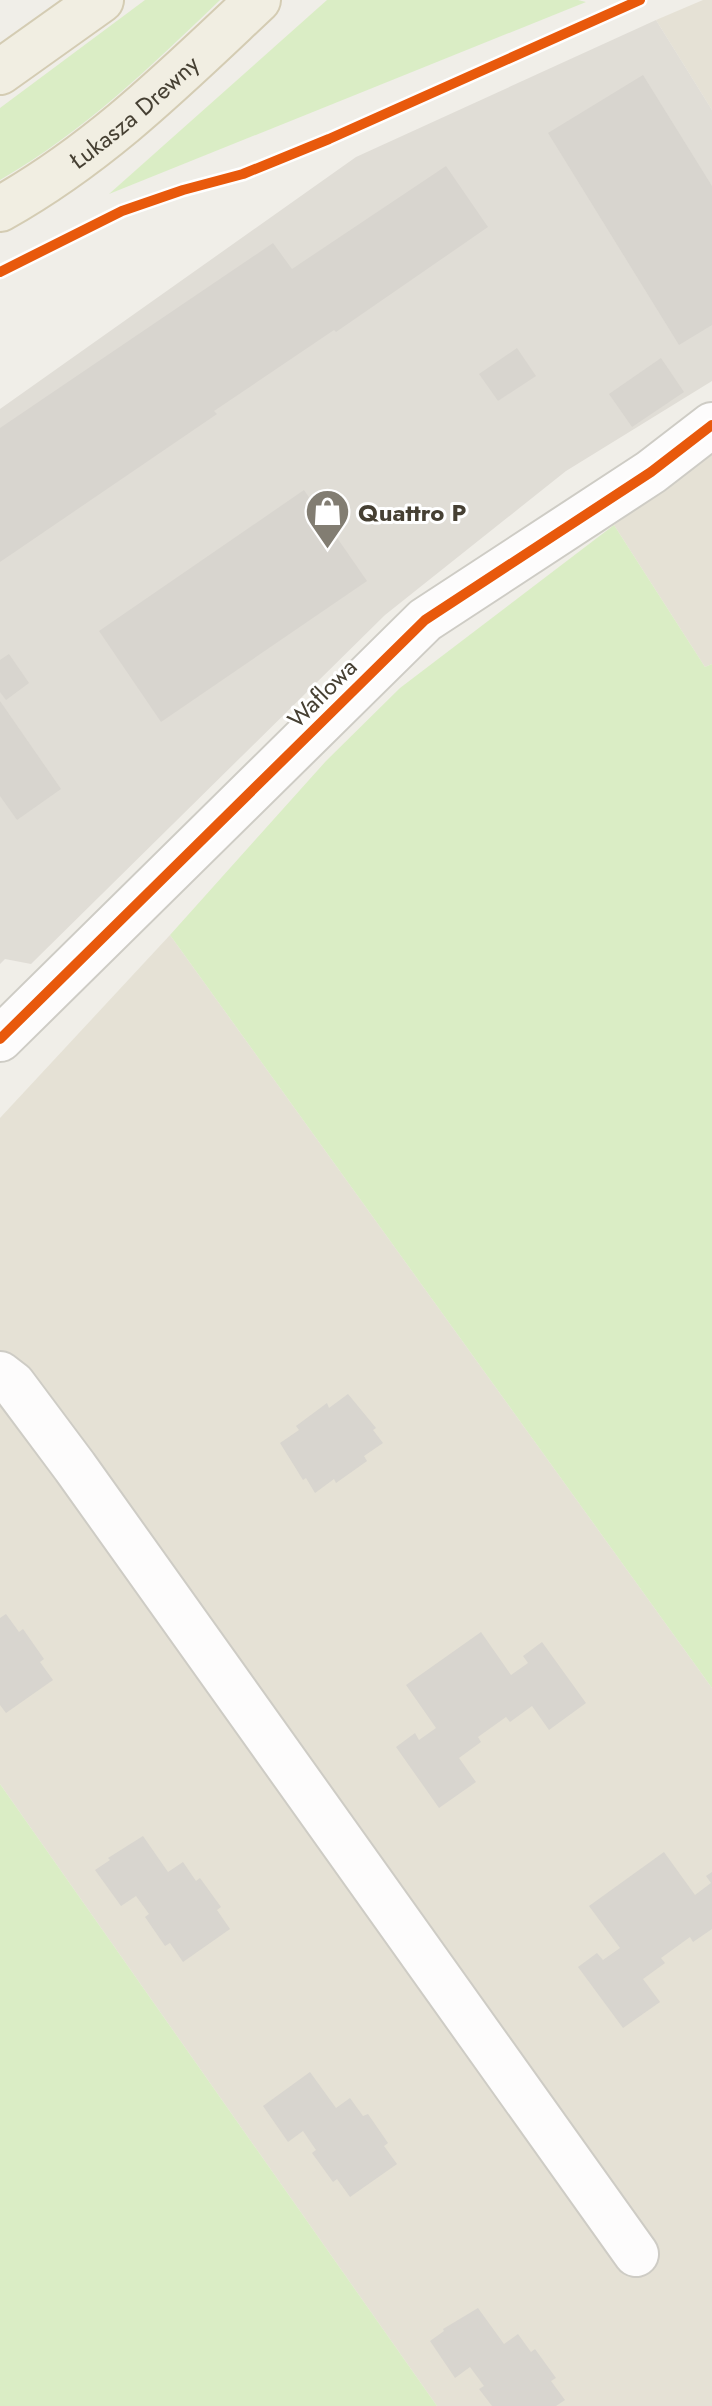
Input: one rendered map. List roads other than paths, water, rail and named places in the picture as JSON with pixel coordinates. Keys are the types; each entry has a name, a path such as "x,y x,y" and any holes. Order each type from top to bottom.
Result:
{"main road":[{"path":"0,72 101,0"},
{"name":"Łukasza Drewny","path":"0,209 97,146 142,109 258,0"}],"street":[{"name":"Waflowa","path":"0,1039 425,620 651,472 712,425"},
{"path":"0,1374 13,1384 75,1467 636,2254"}],"place":[{"name":"Quattro P","path":"327,551"}]}
